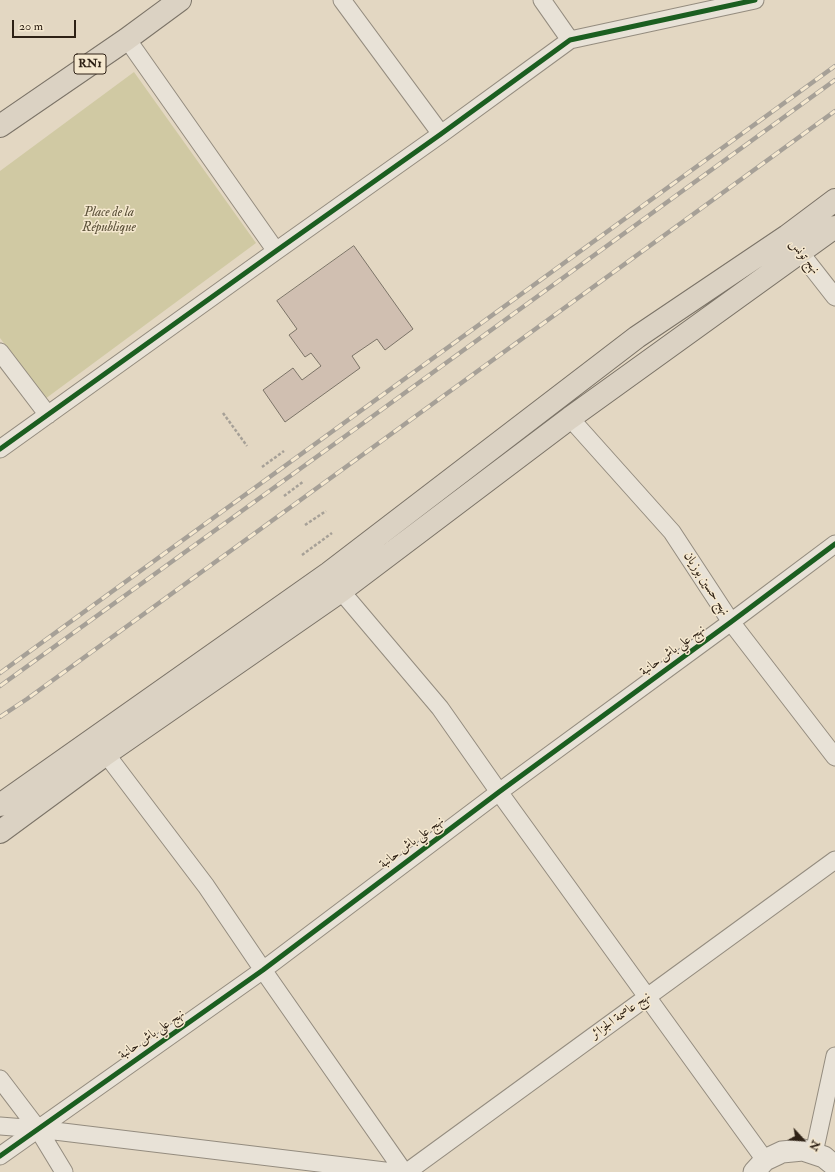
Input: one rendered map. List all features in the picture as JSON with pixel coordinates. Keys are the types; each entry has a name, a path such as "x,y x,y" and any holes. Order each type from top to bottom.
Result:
{"main road":[{"name":"RN1","path":"0,126 127,39 180,0"},
{"path":"0,805 328,573 637,337 787,236 835,200"},
{"path":"0,832 106,754 341,591 570,418 835,227"}],"street":[{"path":"342,0 441,134"},
{"path":"542,0 570,40"},
{"path":"0,449 570,40 754,0"},
{"path":"127,39 276,251"},
{"name":"نهج تونس","path":"787,236 835,297"},
{"path":"0,352 48,415"},
{"name":"نهج حسين بوزيان","path":"570,418 672,532 731,622 835,757"},
{"name":"نهج علي باش حانبة","path":"0,1156 263,970 499,792 835,544"},
{"path":"328,573 341,591 440,708 647,997 760,1166 782,1152 803,1150 824,1157 835,1166"},
{"path":"106,754 206,886 405,1172"},
{"name":"نهج عاصمة الجزائر","path":"405,1172 835,860"},
{"path":"814,1153 835,1056"},
{"path":"0,1079 38,1129 64,1172"},
{"path":"0,1126 38,1129 393,1172"}],"path":[{"path":"223,413 247,446"},
{"path":"262,467 284,451"},
{"path":"284,496 304,481"},
{"path":"305,525 326,512"},
{"path":"302,555 332,533"}],"green space":[{"name":"Place de la République","path":"134,72 256,243 45,399 0,338 0,171"}],"building":[{"path":"354,246 413,329 385,350 377,339 352,356 360,368 285,422 263,390 293,368 302,380 321,366 311,353 305,357 289,335 297,329 277,301"}],"railway":[{"path":"0,673 835,66"},
{"path":"0,686 835,80"},
{"path":"0,717 27,699 835,111"}],"cycle path":[{"path":"0,449 570,40 755,0"},
{"path":"0,1156 263,970 499,792 835,544"}]}
